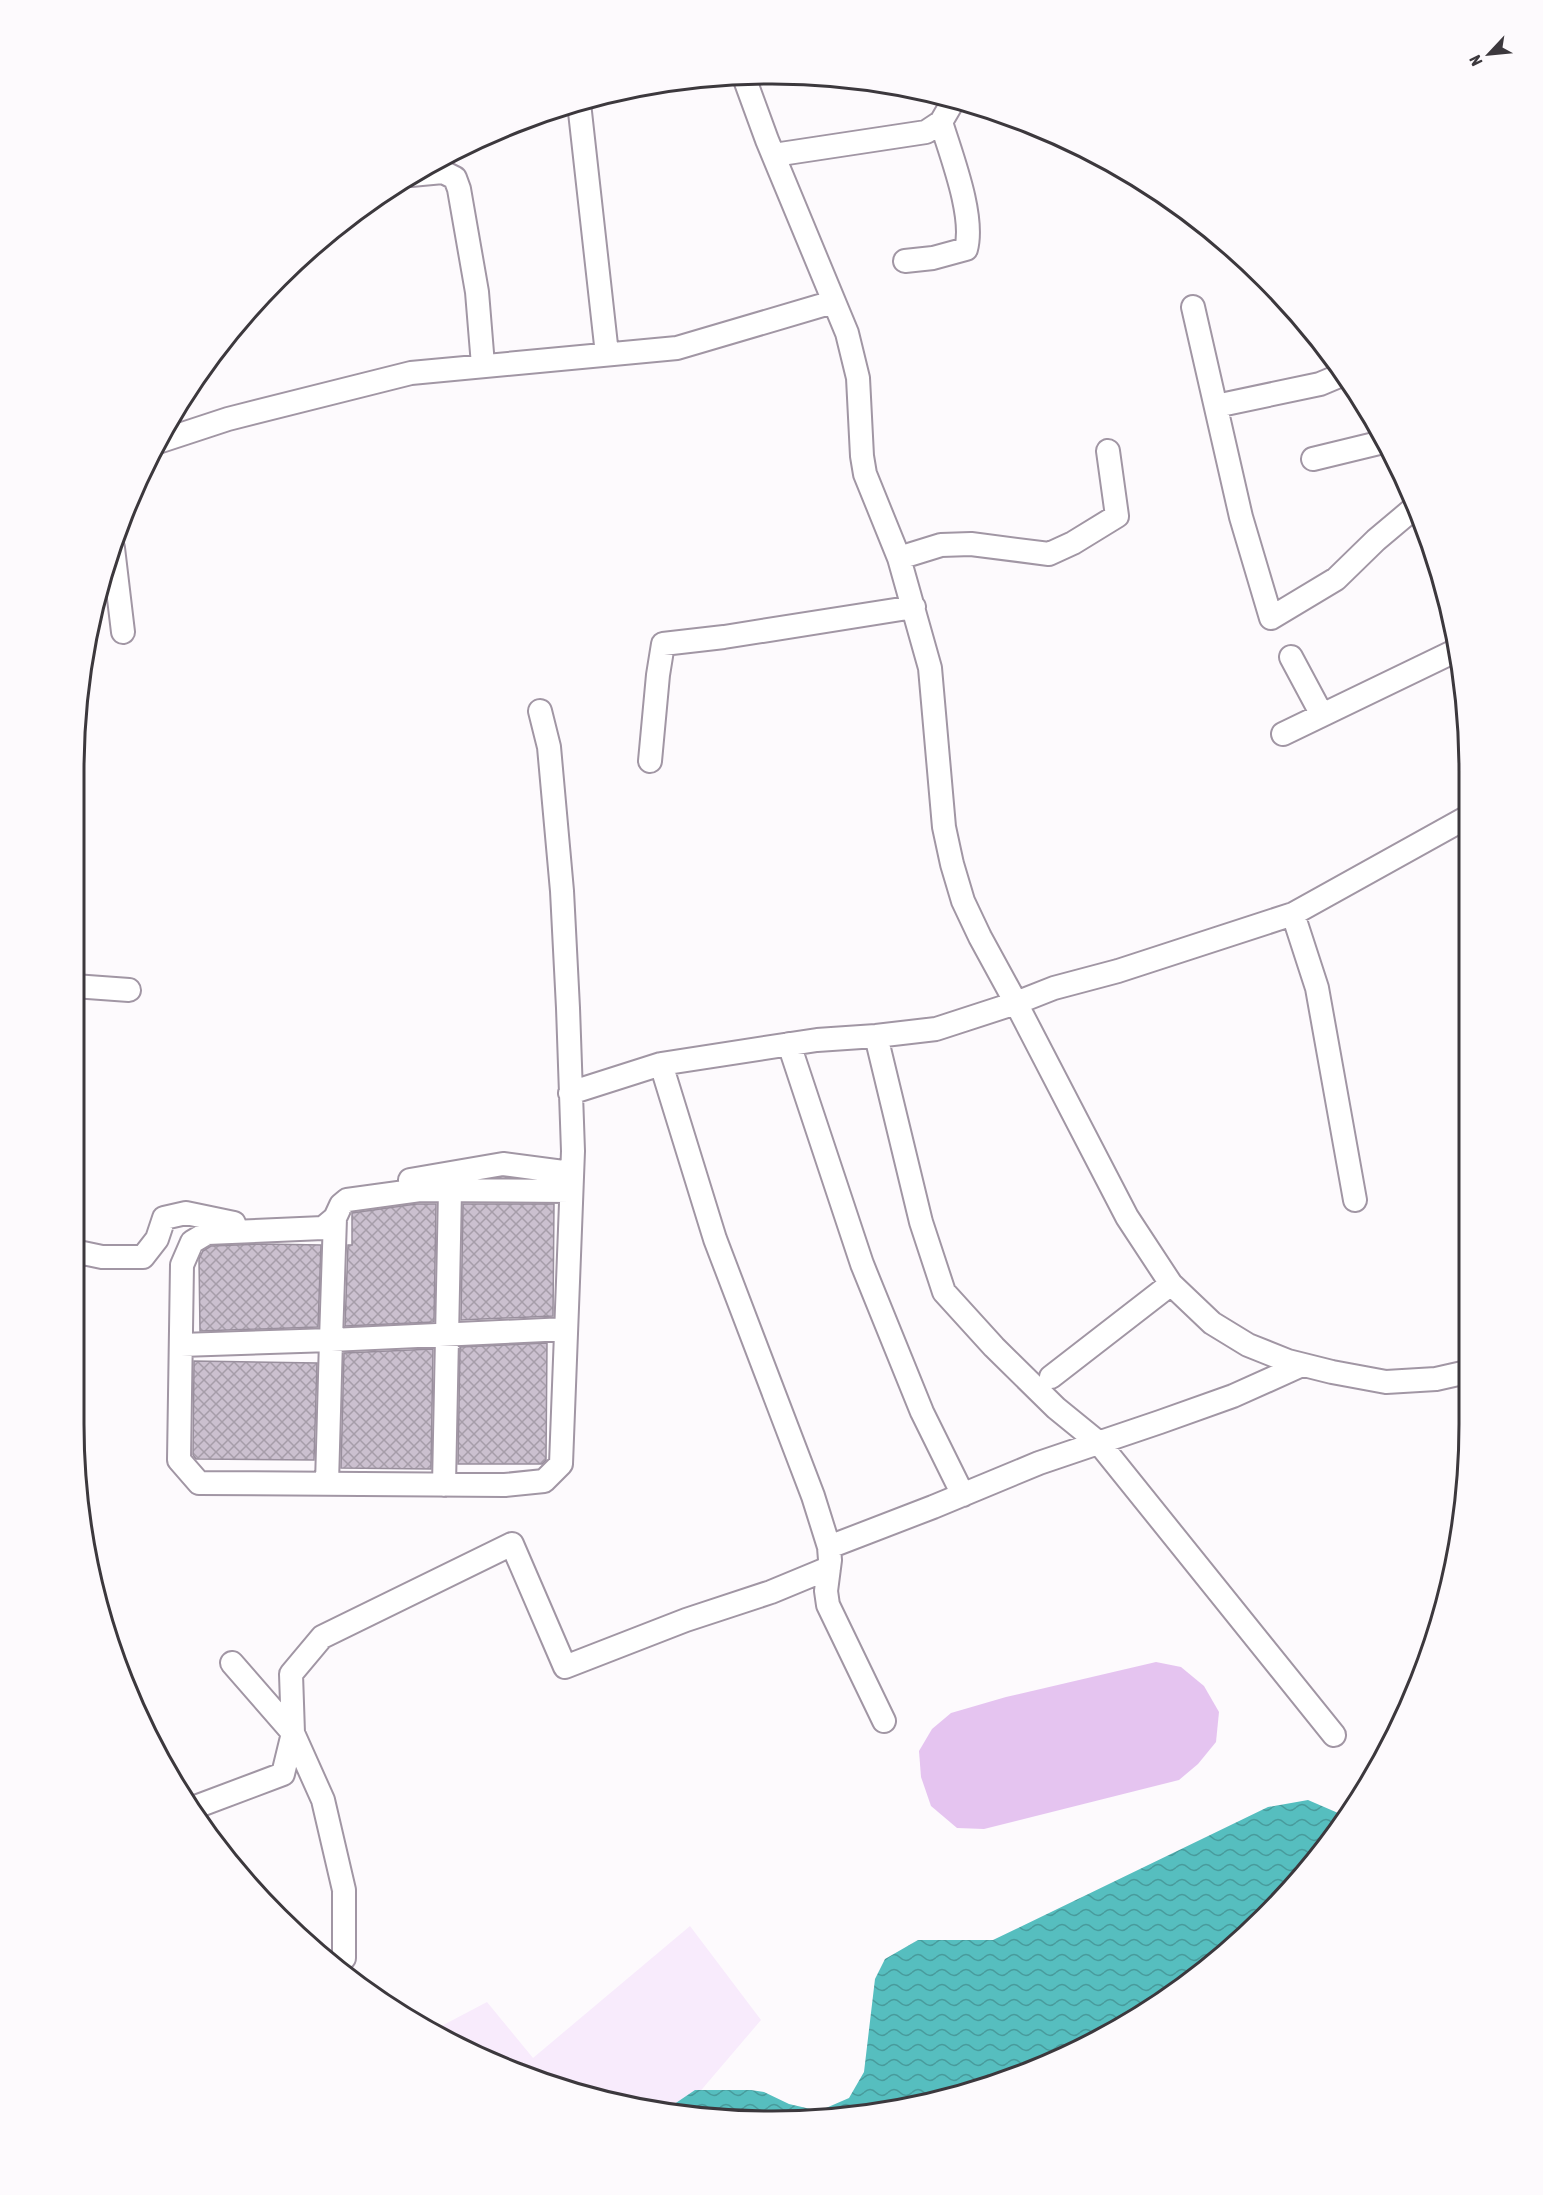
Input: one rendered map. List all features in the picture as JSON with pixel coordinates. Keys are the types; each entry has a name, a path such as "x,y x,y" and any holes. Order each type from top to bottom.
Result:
{"street":[{"path":"747,85 847,333 858,378 865,474 899,558 930,668 944,827 963,901 1127,1217 1170,1284 1212,1323 1248,1345 1302,1365 1386,1382 1436,1379 1459,1374"},
{"path":"774,156 926,132 941,122 950,107"},
{"path":"580,111 607,354"},
{"path":"905,261 933,258 966,249 968,241 964,200 941,122"},
{"path":"434,173 443,172 455,178 459,189 477,292 483,365"},
{"path":"171,438 228,419 411,373 677,348 833,303"},
{"path":"1193,307 1241,518 1271,618 1336,579 1409,512"},
{"path":"1216,406 1320,384 1335,378"},
{"path":"1313,459 1376,444"},
{"path":"899,558 941,545 970,544 1049,554 1073,543 1117,516 1108,451"},
{"path":"115,567 123,632"},
{"path":"650,760 657,675 663,644 914,608"},
{"path":"1282,734 1449,654"},
{"path":"1291,657 1322,715"},
{"path":"335,1218 323,1228 207,1233 192,1242 182,1265 179,1460 199,1483 505,1485 544,1481 561,1464 573,1151 562,891 549,747 540,711"},
{"path":"570,1093 661,1064 817,1040 936,1029 1054,988 1118,971 1293,914 1459,822"},
{"path":"1293,914 1317,988 1355,1200"},
{"path":"84,987 129,990"},
{"path":"876,1036 921,1222 944,1292 994,1347 1048,1400 1099,1443 1334,1735"},
{"path":"789,1044 862,1264 922,1412 963,1495"},
{"path":"661,1064 714,1239 810,1486 829,1558 826,1592 828,1605 884,1721"},
{"path":"84,1254 102,1257 143,1257 157,1239 164,1218 186,1213 228,1223 282,1227 306,1219 335,1201 361,1190 502,1164 571,1182"},
{"path":"327,1484 335,1218 341,1205 347,1200 420,1190 571,1182"},
{"path":"444,1485 450,1190"},
{"path":"1051,1377 1170,1284"},
{"path":"181,1345 566,1329"},
{"path":"200,1805 283,1774 293,1733 291,1674 322,1637 513,1544 565,1667 686,1620 771,1592 829,1558 963,1495 1039,1463 1233,1396 1302,1365"},
{"path":"232,1663 293,1733 323,1800 344,1890 344,1958 342,1960"}],"shaded area":[{"path":"1156,1662 1181,1667 1204,1686 1219,1712 1216,1742 1198,1764 1179,1780 984,1829 957,1828 931,1806 921,1777 919,1751 932,1729 951,1713 1006,1697"},
{"path":"690,1926 761,2020 688,2106 637,2098 551,2075 508,2059 441,2026 487,2002 533,2058"}],"water":[{"path":"1308,1800 1338,1813 1317,1842 1258,1910 1190,1969 1153,1995 1076,2040 992,2075 906,2098 823,2109 849,2098 864,2072 875,1979 885,1959 918,1940 993,1940 1268,1807"},
{"path":"695,2090 751,2090 764,2092 789,2104 815,2110 727,2110 675,2104"}],"building":[{"path":"416,1204 436,1204 434,1322 345,1326 348,1245 352,1245 352,1213"},
{"path":"463,1204 554,1204 553,1316 461,1320"},
{"path":"321,1245 318,1327 200,1331 199,1259 203,1251 211,1246"},
{"path":"547,1343 546,1460 542,1464 458,1464 460,1347"},
{"path":"433,1349 431,1469 341,1468 344,1353"},
{"path":"194,1361 317,1363 314,1460 196,1459 193,1455"}]}
